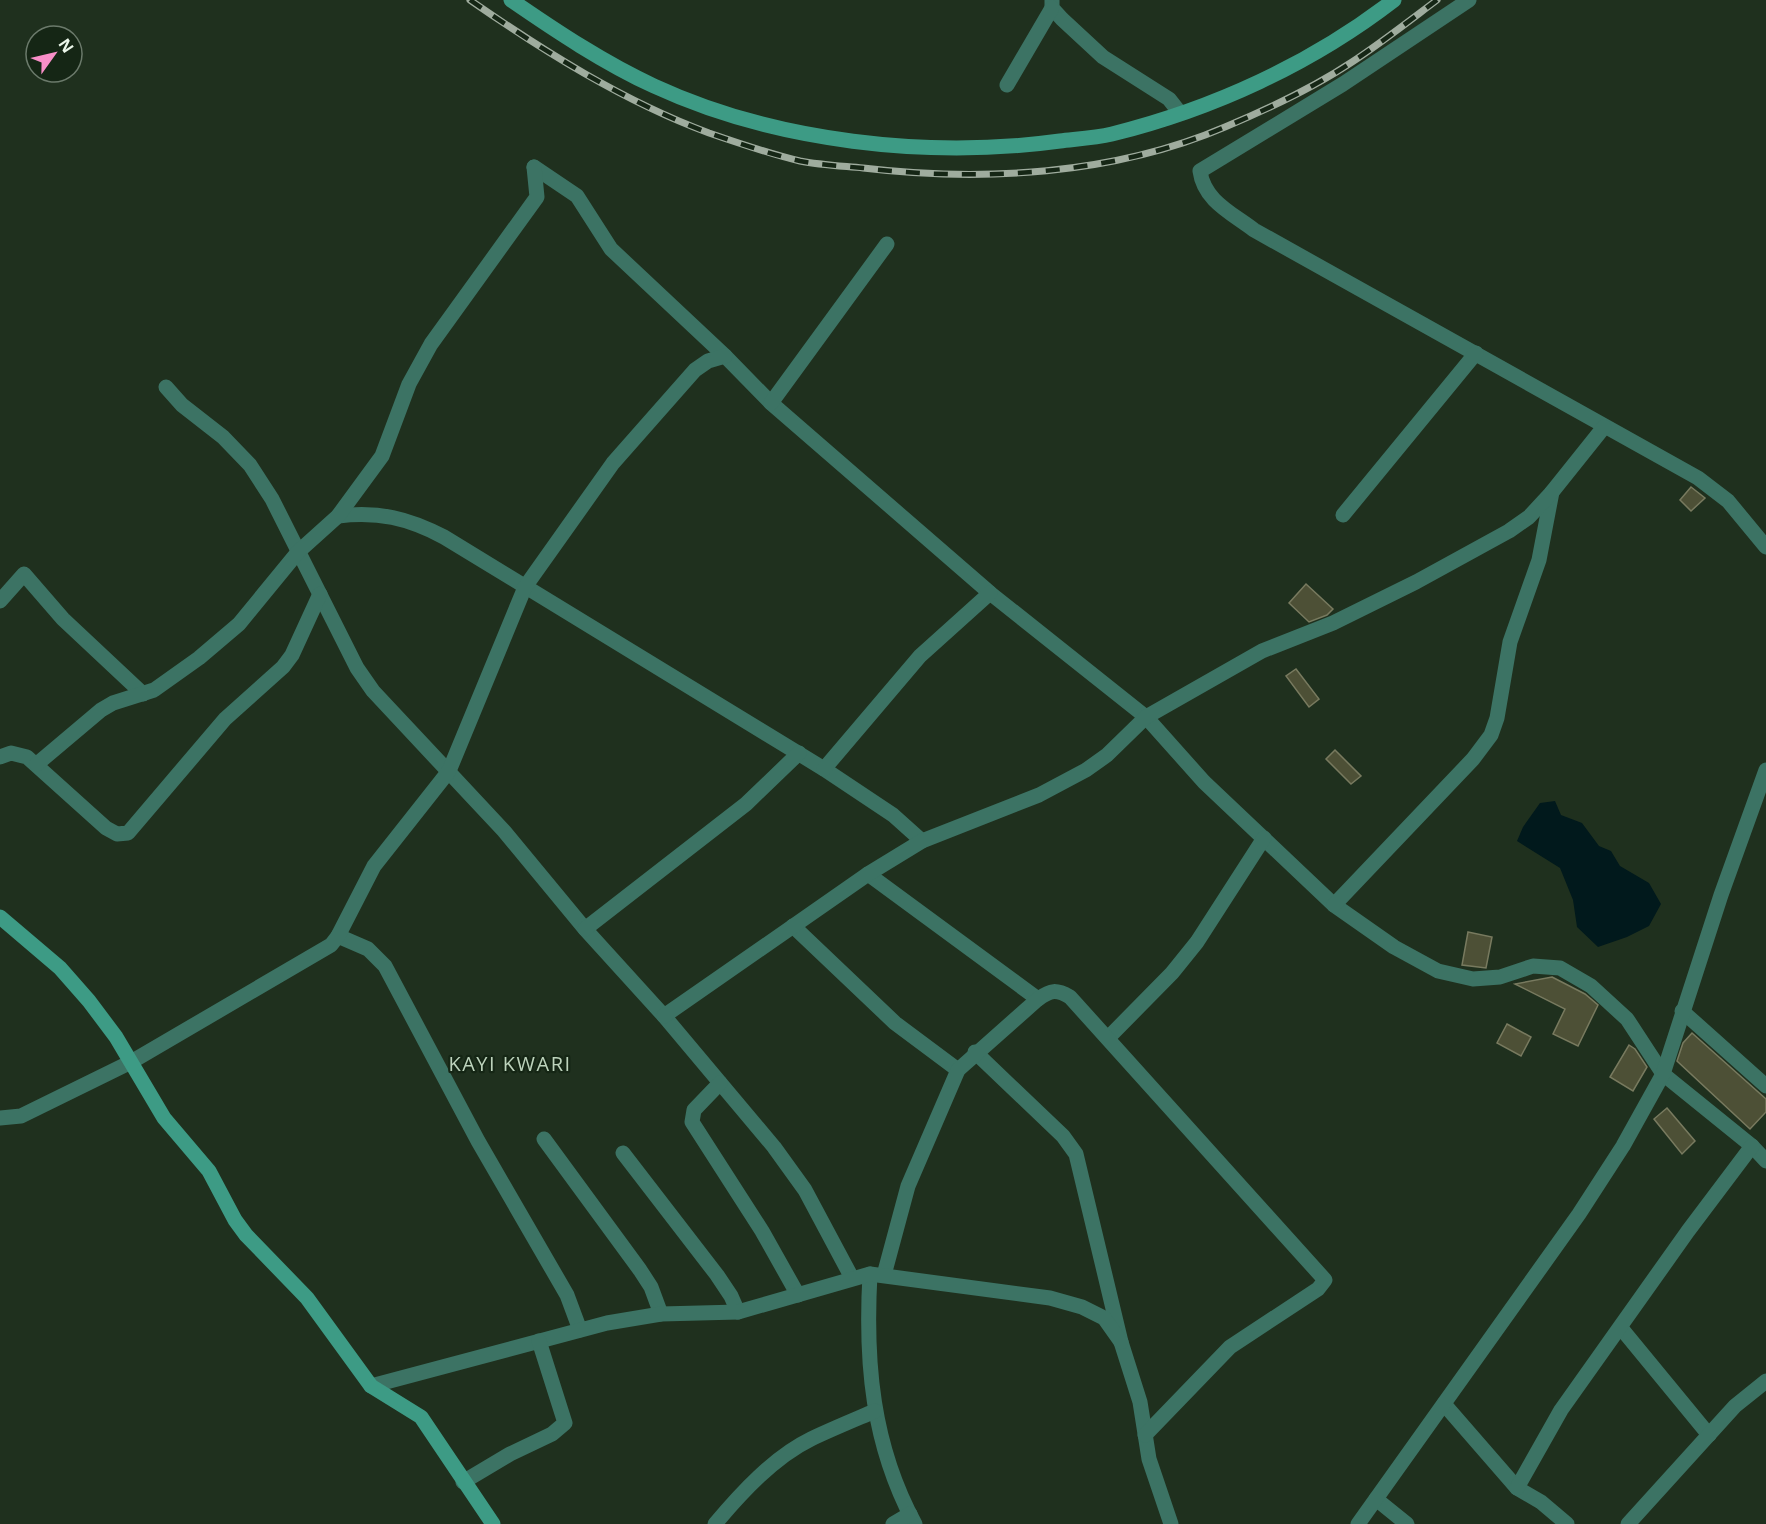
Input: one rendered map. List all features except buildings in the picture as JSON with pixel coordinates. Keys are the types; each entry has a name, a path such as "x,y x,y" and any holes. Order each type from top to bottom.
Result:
{"street":[{"path":"511,0 550,27 654,86 730,114 813,135 917,148 1025,146 1110,135 1240,91 1282,71 1376,14 1394,0"},
{"path":"1469,0 1334,89 1200,171 1202,183 1219,206 1254,230 1698,478 1728,501 1766,547"},
{"path":"1007,84 1052,4 1103,57 1169,99 1180,113"},
{"path":"38,764 101,710 113,703 143,694 199,658 239,624 298,552 338,516 382,456 410,384 432,344 537,197 534,166 577,196 611,249 725,356 771,403 990,593 1146,717 1204,782 1335,905 1394,947 1438,971 1473,979 1500,977 1533,966 1560,968 1591,986 1627,1019 1663,1074 1752,1146 1766,1161"},
{"path":"771,403 887,244"},
{"path":"1343,515 1476,353"},
{"path":"0,1118 21,1116 131,1062 322,952 338,936 374,866 449,771 525,587 628,445 695,370 708,361 725,356"},
{"path":"166,387 250,465 272,499 357,668 373,691 504,831 585,929 664,1016 774,1147 805,1190 852,1278"},
{"path":"664,1016 868,874 922,841 1039,795 1086,770 1120,743 1146,717 1262,651 1333,623 1416,582 1509,531 1529,517 1552,492 1604,427"},
{"path":"1335,905 1473,759 1491,735 1497,718 1510,642 1539,560 1552,492"},
{"path":"338,516 363,513 388,515 417,523 799,753 892,815 922,841"},
{"path":"0,601 24,574 63,619 143,694"},
{"path":"824,769 920,656 990,593"},
{"path":"0,757 11,753 27,757 38,764 106,828 117,834 128,833 225,719 283,667 292,655 320,594"},
{"path":"585,929 746,804 799,753"},
{"path":"1358,1524 1579,1214 1623,1146 1663,1074 1682,1011 1766,770"},
{"path":"1109,1037 1172,973 1197,942 1264,838"},
{"path":"868,874 1038,999"},
{"path":"0,917 60,968 96,1010 131,1062 164,1118 209,1171 235,1220 307,1298 371,1386 421,1417 493,1524"},
{"path":"793,926 894,1023 958,1070"},
{"path":"338,936 368,949 385,966 478,1141 567,1295 580,1330"},
{"path":"893,1524 913,1519 888,1467 875,1412 867,1331 877,1274 908,1186 958,1070 975,1052 1050,991 1059,991 1070,998 1109,1037 1325,1280 1318,1288 1230,1347 1145,1435"},
{"path":"1682,1011 1764,1080"},
{"path":"975,1052 1063,1136 1076,1154 1121,1342 1140,1402 1149,1459 1171,1524"},
{"path":"720,1083 694,1110 692,1122 762,1231 798,1295"},
{"path":"544,1139 640,1270 651,1287 661,1314"},
{"path":"1517,1488 1557,1417 1688,1231 1752,1146"},
{"path":"623,1154 717,1275 731,1296 738,1312"},
{"path":"371,1386 580,1330 661,1314 738,1312 852,1278 877,1274 1050,1298 1082,1307 1104,1318 1121,1342"},
{"path":"1621,1329 1709,1435"},
{"path":"463,1482 510,1454 552,1434 565,1423 539,1341"},
{"path":"1628,1524 1735,1406 1766,1380"},
{"path":"1444,1404 1517,1488 1541,1502 1567,1524"},
{"path":"715,1524 752,1484 809,1440 875,1412"},
{"path":"1376,1499 1407,1524"}],"water":[{"path":"1555,801 1561,815 1582,823 1599,846 1611,851 1620,866 1649,883 1661,904 1649,926 1598,947 1577,927 1573,900 1560,868 1517,841 1523,827 1540,803"}],"railway":[{"path":"470,0 527,38 615,91 709,133 766,152 808,162 954,174 1047,171 1093,165 1138,156 1182,143 1258,113 1322,81 1374,47 1437,0"}],"district":[{"name":"KAYI KWARI","path":"510,1063"}]}
